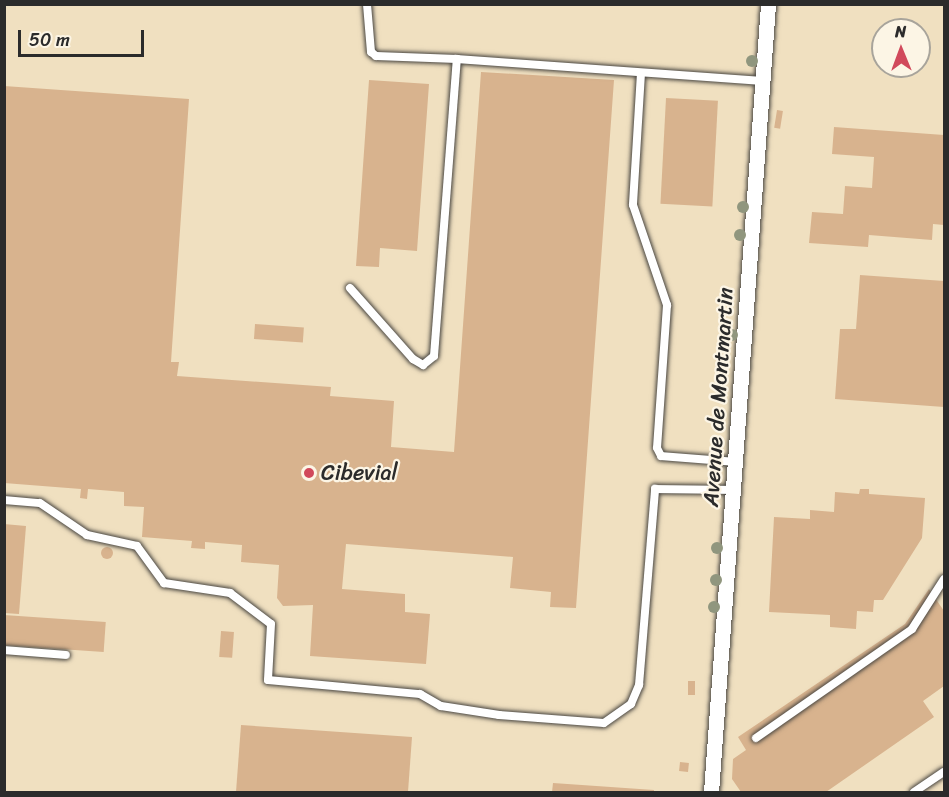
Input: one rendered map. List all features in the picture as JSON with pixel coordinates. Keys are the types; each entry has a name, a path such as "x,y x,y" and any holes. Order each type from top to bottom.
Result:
{"street":[{"name":"Avenue de Montmartin","path":"711,792 768,4"}],"lane":[{"path":"368,4 371,52 376,56 457,59 762,81"},
{"path":"350,288 413,358 423,364 434,356 457,59"},
{"path":"641,73 633,205 667,305 657,448 661,456 736,462"},
{"path":"4,500 40,503 87,535 137,546 164,583 230,592 272,624 268,680 420,693 441,706 498,715 604,723 631,704 639,686 655,489 734,490"},
{"path":"756,738 912,629 945,579"},
{"path":"4,650 66,655"},
{"path":"914,792 945,772"}],"building":[{"path":"481,72 614,80 576,608 550,607 551,592 510,588 513,557 346,544 342,589 405,594 405,612 430,614 426,664 310,656 313,605 283,606 277,598 279,565 241,562 242,545 205,542 205,549 191,548 192,541 142,537 144,507 124,506 124,492 88,489 87,499 80,498 81,489 4,483 4,86 189,99 171,362 179,362 177,376 331,387 330,396 394,401 391,447 454,452"},
{"path":"369,80 429,84 417,251 380,248 379,267 356,266"},
{"path":"666,98 718,101 712,207 660,204"},
{"path":"777,110 783,111 780,129 774,128"},
{"path":"834,127 944,135 944,225 933,224 932,240 869,235 868,247 809,243 812,212 843,214 845,186 872,188 874,157 832,154"},
{"path":"860,275 944,281 944,407 835,399 840,329 856,329"},
{"path":"255,324 304,327 303,342 254,339"},
{"path":"860,489 869,489 869,494 925,498 922,538 883,600 874,600 873,612 857,611 856,629 830,627 830,615 769,612 774,517 810,519 810,510 834,512 835,492 859,494"},
{"path":"4,524 26,526 19,614 4,613"},
{"path":"109,547 113,553 109,559 105,559 101,551"},
{"path":"929,589 944,611 944,686 923,701 934,717 826,792 741,792 732,779 733,759 746,750 738,737 905,624"},
{"path":"4,615 106,622 104,652 4,645"},
{"path":"221,631 234,632 232,658 219,657"},
{"path":"688,681 695,681 695,695 688,695"},
{"path":"241,725 412,737 408,792 236,792"},
{"path":"680,762 689,763 688,772 679,771"},
{"path":"553,783 654,790 654,792 552,792"}],"place":[{"name":"Cibevial","path":"309,473"}]}
